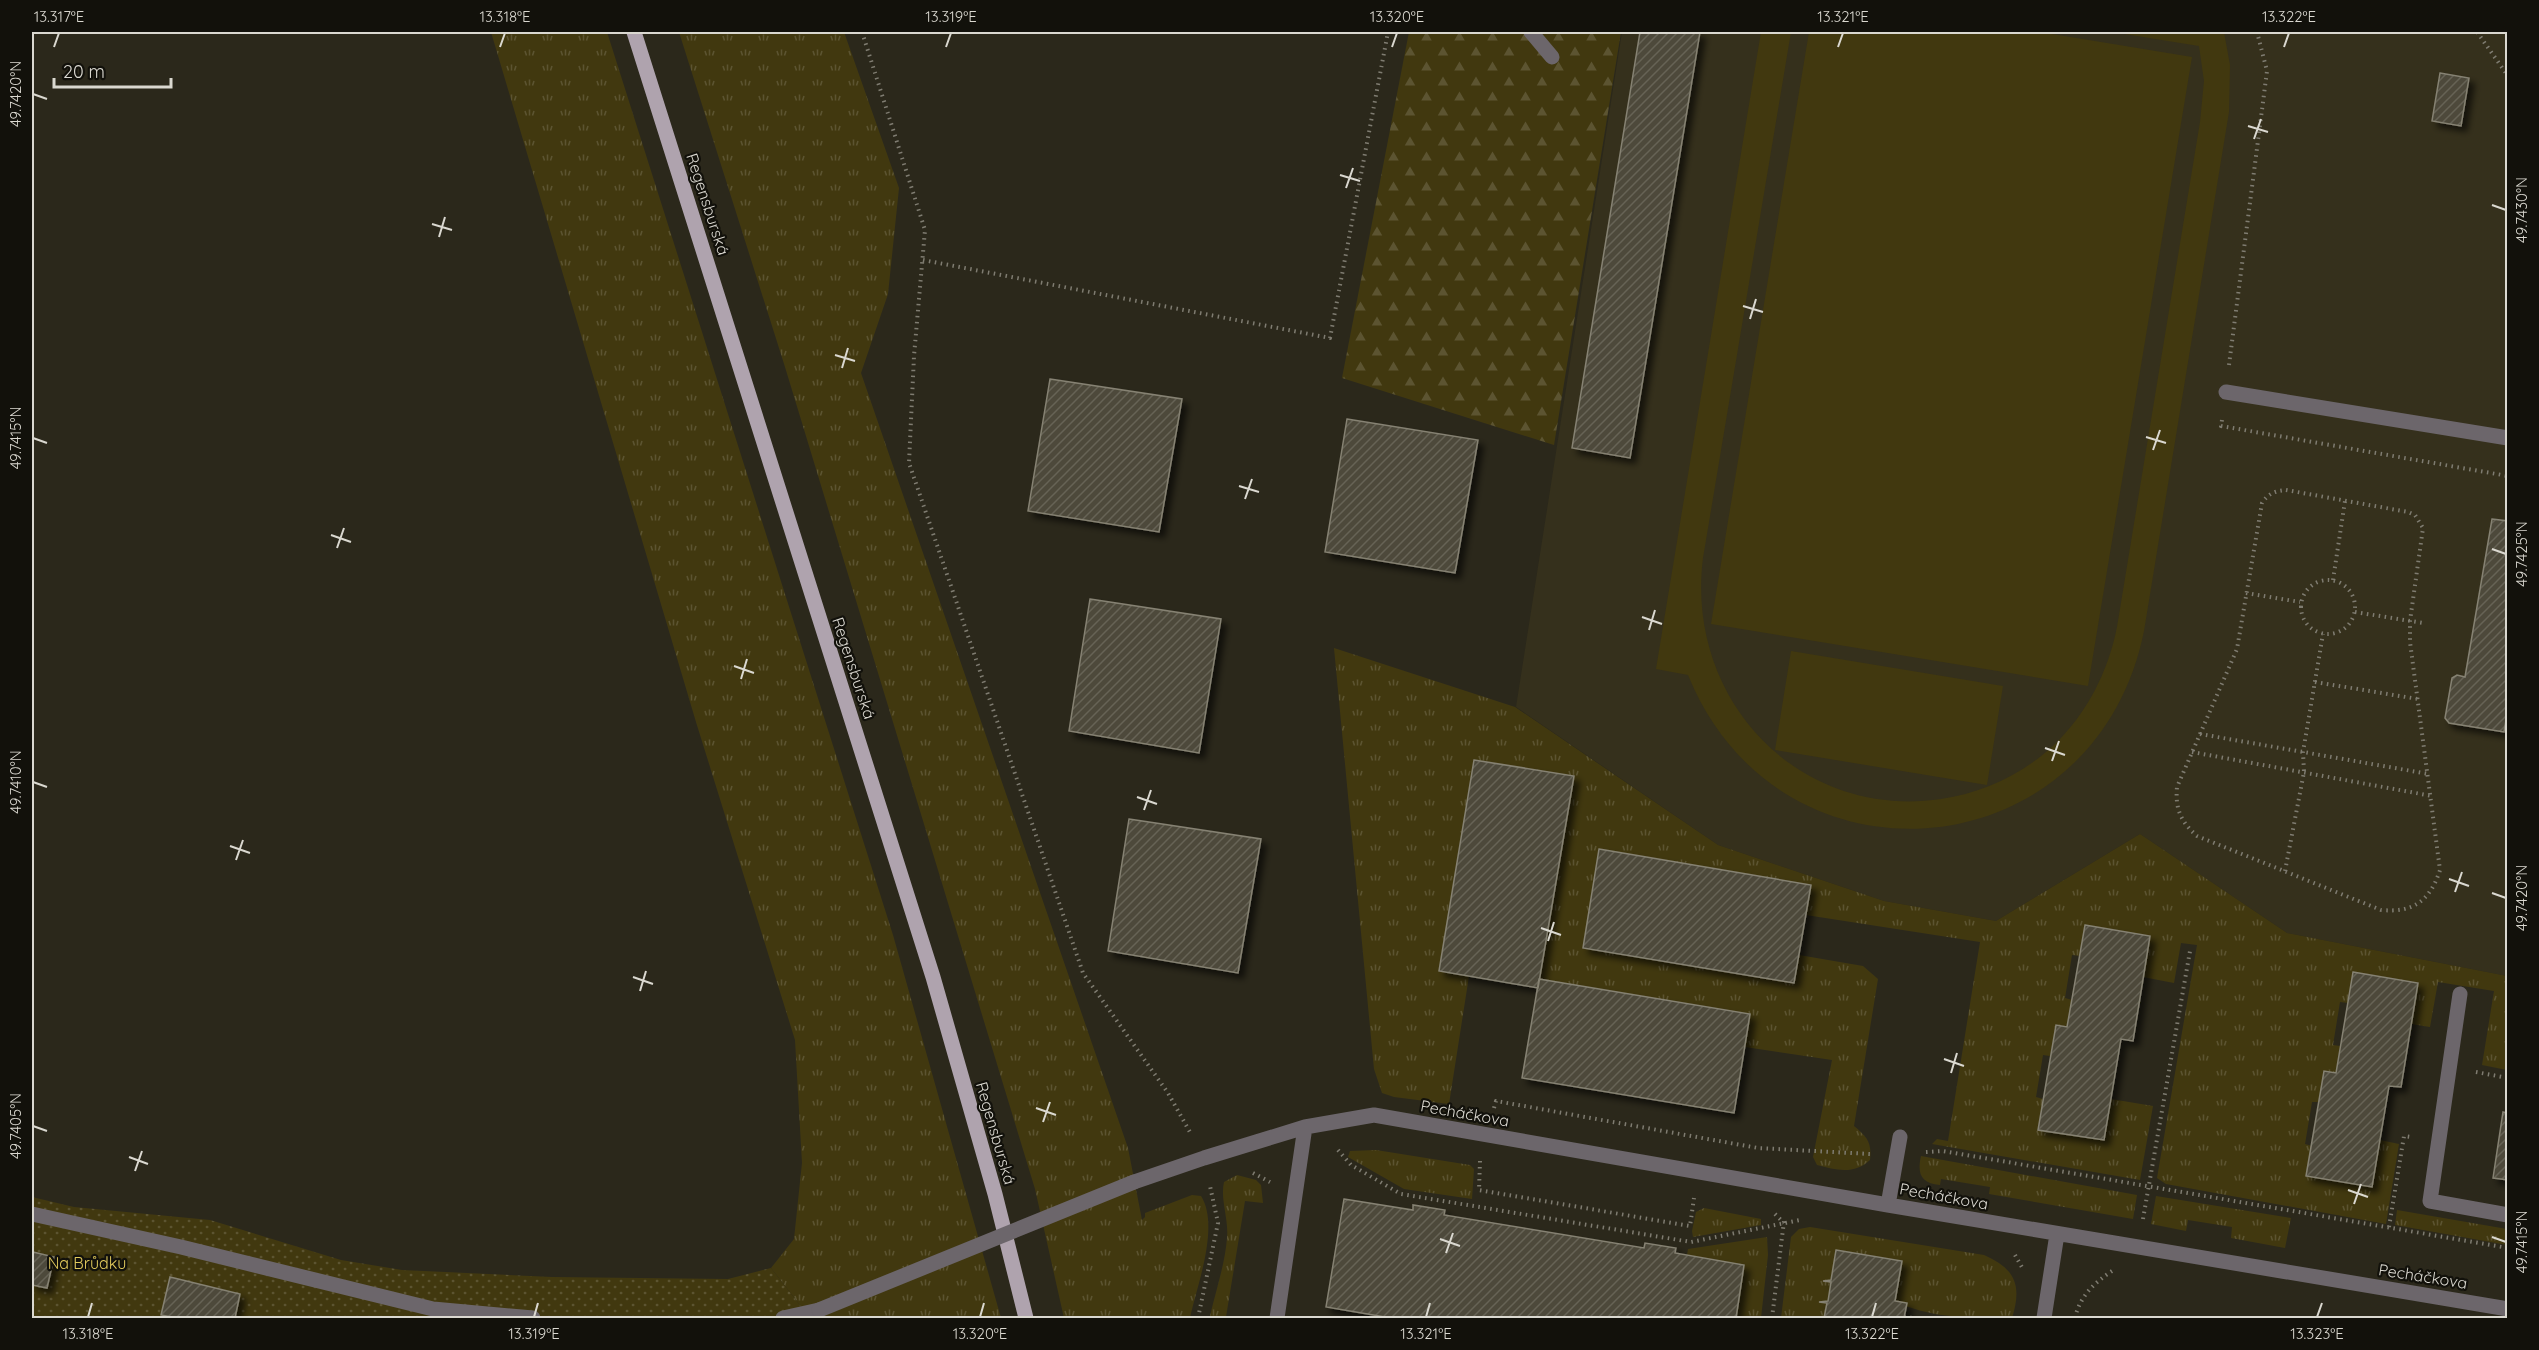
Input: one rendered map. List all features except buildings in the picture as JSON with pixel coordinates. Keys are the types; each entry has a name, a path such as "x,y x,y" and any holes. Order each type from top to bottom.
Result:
{"main road":[{"name":"Regensburská","path":"634,32 930,966 995,1194 1026,1318"}],"street":[{"path":"1531,32 1552,57"},
{"path":"2226,392 2508,438"},
{"path":"2460,994 2430,1201 2508,1215"},
{"name":"Pecháčkova","path":"1305,1128 1374,1115 2057,1234 2508,1309"},
{"path":"783,1318 819,1310 1134,1182 1204,1158 1305,1128 1277,1318"},
{"path":"1888,1205 1900,1137"},
{"path":"32,1214 181,1247 433,1309 532,1318"},
{"path":"2044,1318 2057,1234"}],"path":[{"path":"862,32 925,230 914,356 909,464 1083,973 1168,1093 1204,1158 1218,1222 1198,1318"},
{"path":"922,260 1330,338 1388,32"},
{"path":"2257,32 2267,71 2221,426 2508,476"},
{"path":"2477,32 2508,76"},
{"path":"2286,490 2345,501 2408,512 2420,521 2424,536 2410,621 2440,870 2435,886 2425,899 2411,908 2396,912 2380,910 2197,836 2186,826 2176,801 2176,787 2231,666 2239,639 2262,503 2267,495 2286,490"},
{"path":"2333,580 2345,501"},
{"path":"2333,580 2343,584 2350,591 2355,602 2355,612 2351,622 2344,630 2334,634 2323,634 2313,631 2305,623 2300,603 2312,584 2333,580"},
{"path":"2246,593 2300,603"},
{"path":"2355,612 2423,623"},
{"path":"2285,872 2304,772 2303,752 2323,634"},
{"path":"2315,682 2418,699"},
{"path":"2200,734 2429,774"},
{"path":"2192,752 2432,796"},
{"path":"2138,1247 2190,951"},
{"path":"1332,1155 1338,1150 1347,1148"},
{"path":"1338,1150 1350,1165 1401,1194 1691,1242 1807,1219"},
{"path":"1814,1150 1896,1155 1943,1151 2508,1248"},
{"path":"1471,1156 1481,1158 1479,1190 1690,1226 1694,1196 1705,1198"},
{"path":"1247,1172 1257,1173 1270,1182 1271,1197 1296,1197"},
{"path":"1772,1318 1788,1187"},
{"path":"1770,1210 1784,1223"},
{"path":"2010,1252 2017,1257 2024,1271"},
{"path":"1904,1317 1913,1318"}],"shaded area":[{"path":"1622,32 2507,32 2507,976 2287,933 2140,834 1996,921 1884,901 1718,845 1516,707"}],"green space":[{"path":"491,32 607,32 893,935 1001,1318 810,1318 771,1268 794,1239 802,1163 795,1040 696,722"},
{"path":"679,32 844,32 899,188 888,294 861,373 1128,1148 1142,1220 1145,1213 1192,1195 1201,1196 1206,1209 1208,1239 1190,1318 1064,1318 1035,1189 785,367"},
{"path":"1409,32 1621,32 1554,445 1342,378"},
{"path":"1761,32 1791,32 1703,558 1702,610 1712,658 1733,702 1762,739 1798,769 1841,790 1889,800 1941,799 1957,796 1987,787 2016,773 2042,755 2066,733 2086,705 2102,676 2117,627 2200,122 2204,81 2199,46 2112,32 2224,32 2230,65 2229,112 2144,631 2114,711 2065,771 2003,810 1932,828 1860,824 1791,797 1732,748 1688,675 1656,669"},
{"path":"1809,32 2040,32 2192,57 2088,686 1711,624"},
{"path":"1334,648 1515,707 1718,845 1884,901 1996,921 2140,834 2287,933 2507,976 2507,1070 2482,1065 2494,991 2438,982 2430,1027 2411,1024 2418,983 2353,972 2348,1003 2340,1002 2333,1045 2340,1046 2336,1073 2324,1071 2319,1102 2312,1102 2305,1144 2312,1146 2307,1176 2372,1187 2380,1140 2399,1144 2386,1224 2166,1184 2157,1178 2197,945 2181,943 2174,983 2143,977 2150,936 2085,925 2080,956 2072,955 2065,998 2072,1000 2067,1027 2056,1025 2050,1056 2043,1055 2036,1097 2043,1099 2038,1129 2104,1140 2111,1099 2153,1106 2140,1180 1932,1144 1937,1139 1948,1141 1980,942 1806,915 1810,885 1599,850 1583,948 1794,983 1799,955 1863,966 1878,979 1854,1126 1868,1140 1870,1160 1858,1168 1845,1170 1817,1165 1813,1157 1832,1060 1745,1047 1750,1014 1539,979 1573,777 1474,760 1439,971 1469,976 1449,1104 1394,1097 1382,1093 1374,1069"},
{"path":"1791,651 2003,686 1987,785 1775,750"},
{"path":"1376,1150 1470,1165 1474,1169 1472,1199 1404,1189 1348,1157 1350,1151"},
{"path":"1921,1156 2137,1195 2133,1219 1989,1194 1990,1187 1941,1179 1940,1185 1934,1184 1925,1180 1920,1173"},
{"path":"1237,1175 1256,1180 1261,1185 1263,1203 1245,1201 1226,1317 1210,1316 1226,1248 1224,1182"},
{"path":"2156,1196 2291,1218 2285,1248 2231,1238 2232,1227 2188,1220 2186,1231 2151,1224"},
{"name":"Na Brůdku","path":"32,1197 74,1207 210,1220 341,1260 402,1270 552,1277 728,1279 771,1268 810,1318 32,1318"},
{"path":"1704,1208 1761,1219 1761,1225 1693,1237 1696,1212"},
{"path":"2397,1210 2507,1229 2507,1245 2395,1225"},
{"path":"1810,1227 1984,1255 2003,1266 2014,1280 2016,1297 2012,1318 1952,1316 1909,1307 1895,1301 1902,1261 1837,1250 1831,1280 1823,1280 1831,1282 1828,1301 1820,1301 1827,1303 1824,1318 1781,1318 1791,1237 1799,1229"},
{"path":"1767,1237 1768,1255 1761,1318 1736,1318 1744,1265 1687,1255 1688,1249"}]}
